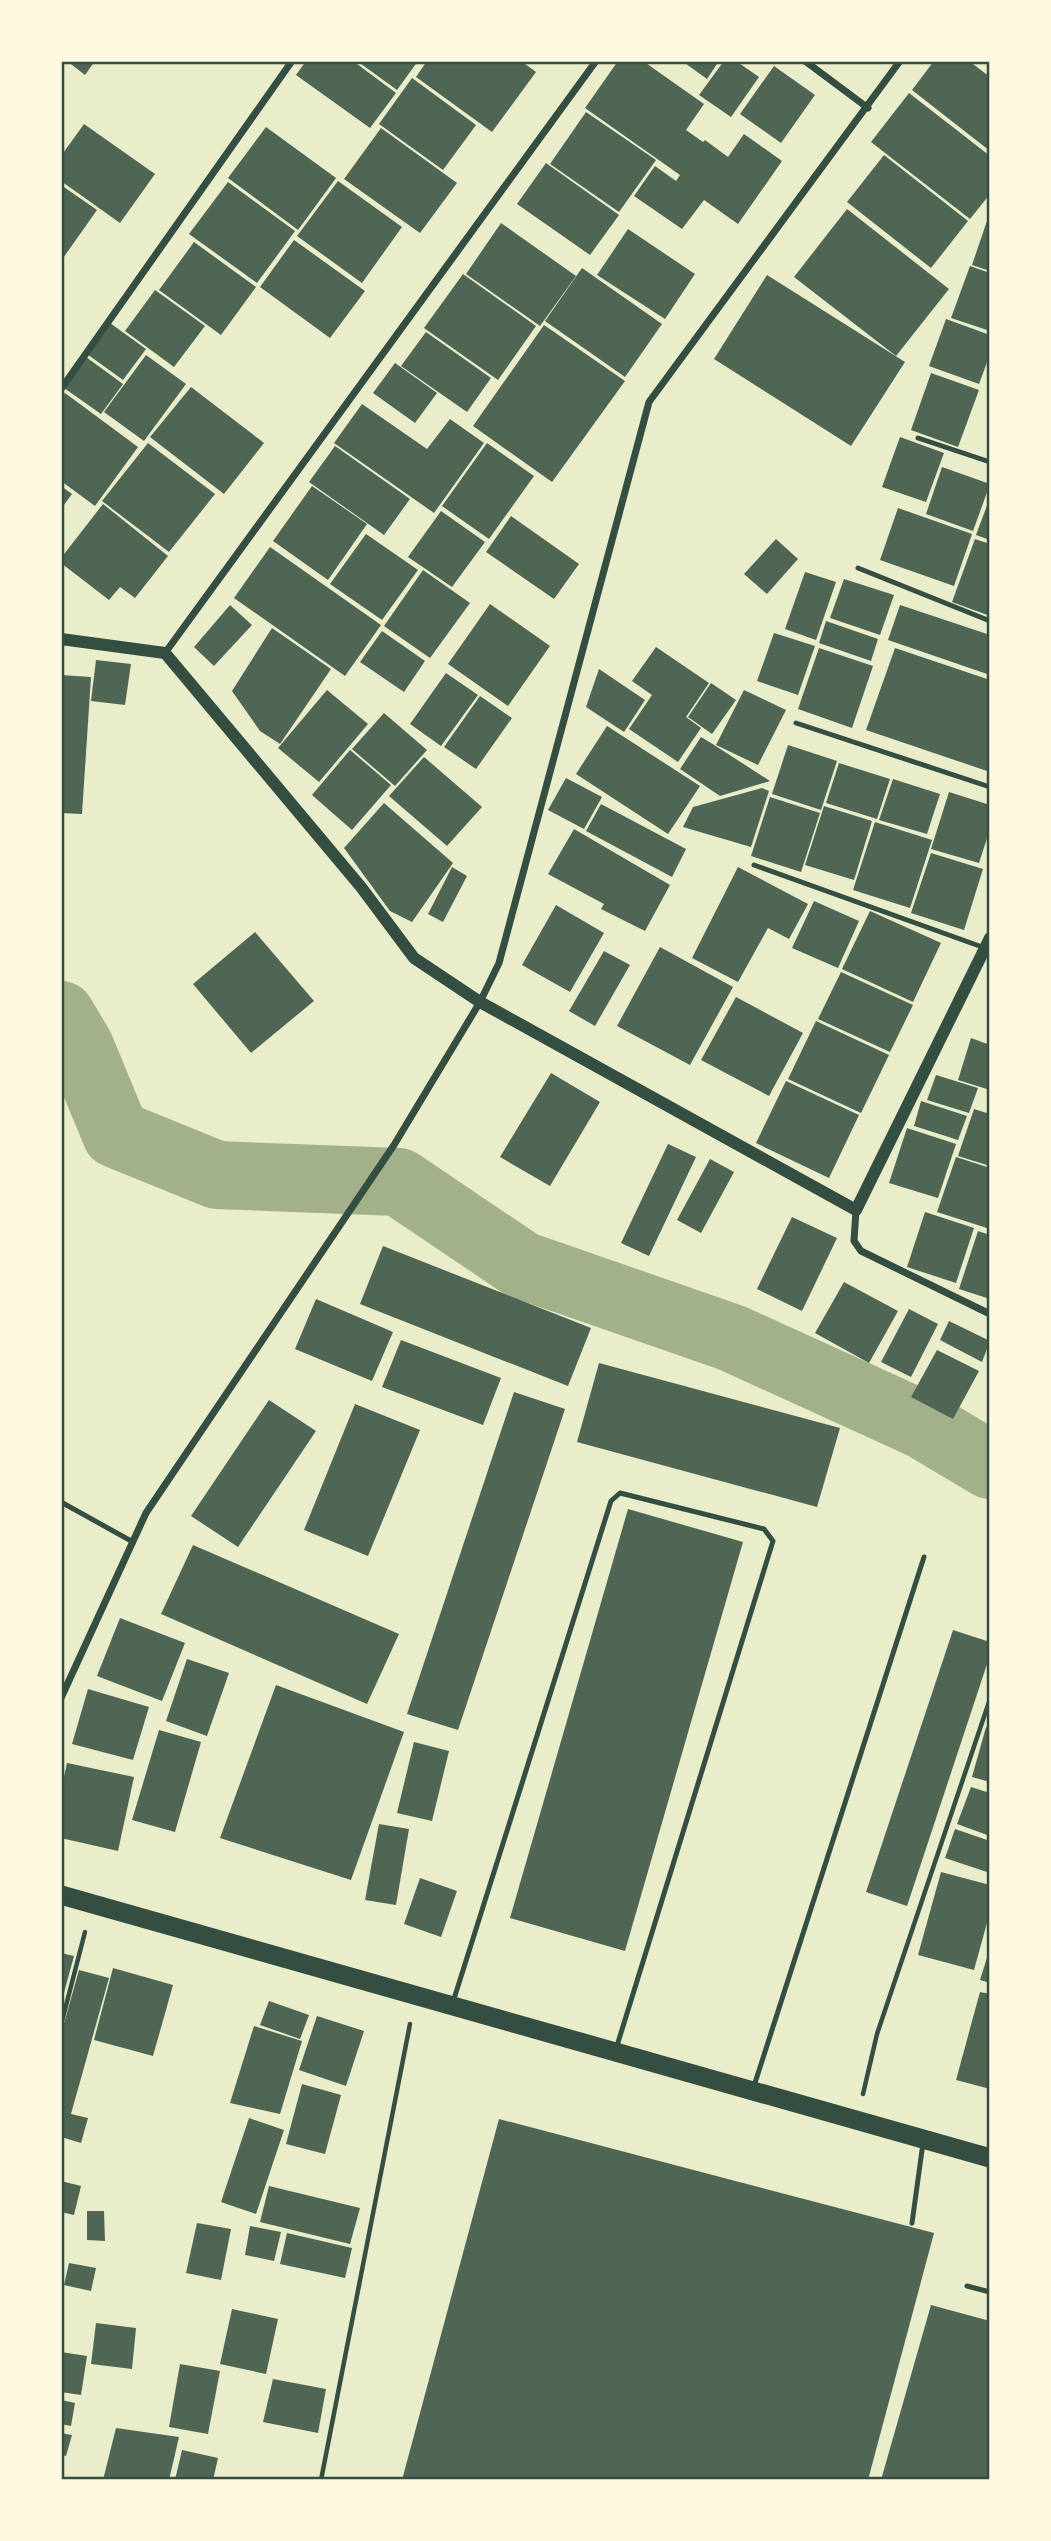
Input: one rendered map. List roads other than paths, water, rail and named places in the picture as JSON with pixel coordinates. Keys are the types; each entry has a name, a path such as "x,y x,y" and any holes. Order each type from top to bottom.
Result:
{"highway":[{"path":"61,1895 416,1993 752,2093 990,2158"}],"street":[{"path":"61,389 292,61"},
{"path":"165,653 596,61"},
{"path":"805,61 868,108"},
{"path":"61,1698 146,1513 308,1268 394,1145 480,1002 499,962 649,401 868,108 900,61"},
{"path":"61,639 165,653 361,887 414,958 480,1002 856,1210"},
{"path":"987,943 856,1210 854,1241 861,1251 990,1314"}],"lane":[{"path":"918,438 990,462"},
{"path":"858,568 990,621"},
{"path":"796,723 990,787"},
{"path":"754,865 987,943"},
{"path":"452,2005 611,1501 620,1493 764,1529 773,1541 615,2053"},
{"path":"61,1502 132,1542"},
{"path":"752,2093 924,1557"},
{"path":"912,2222 923,2140"},
{"path":"967,2286 990,2292"}],"waterway":[{"path":"61,1015 80,1047 116,1134 217,1175 399,1182 522,1265 732,1338 923,1425 990,1465"}]}
